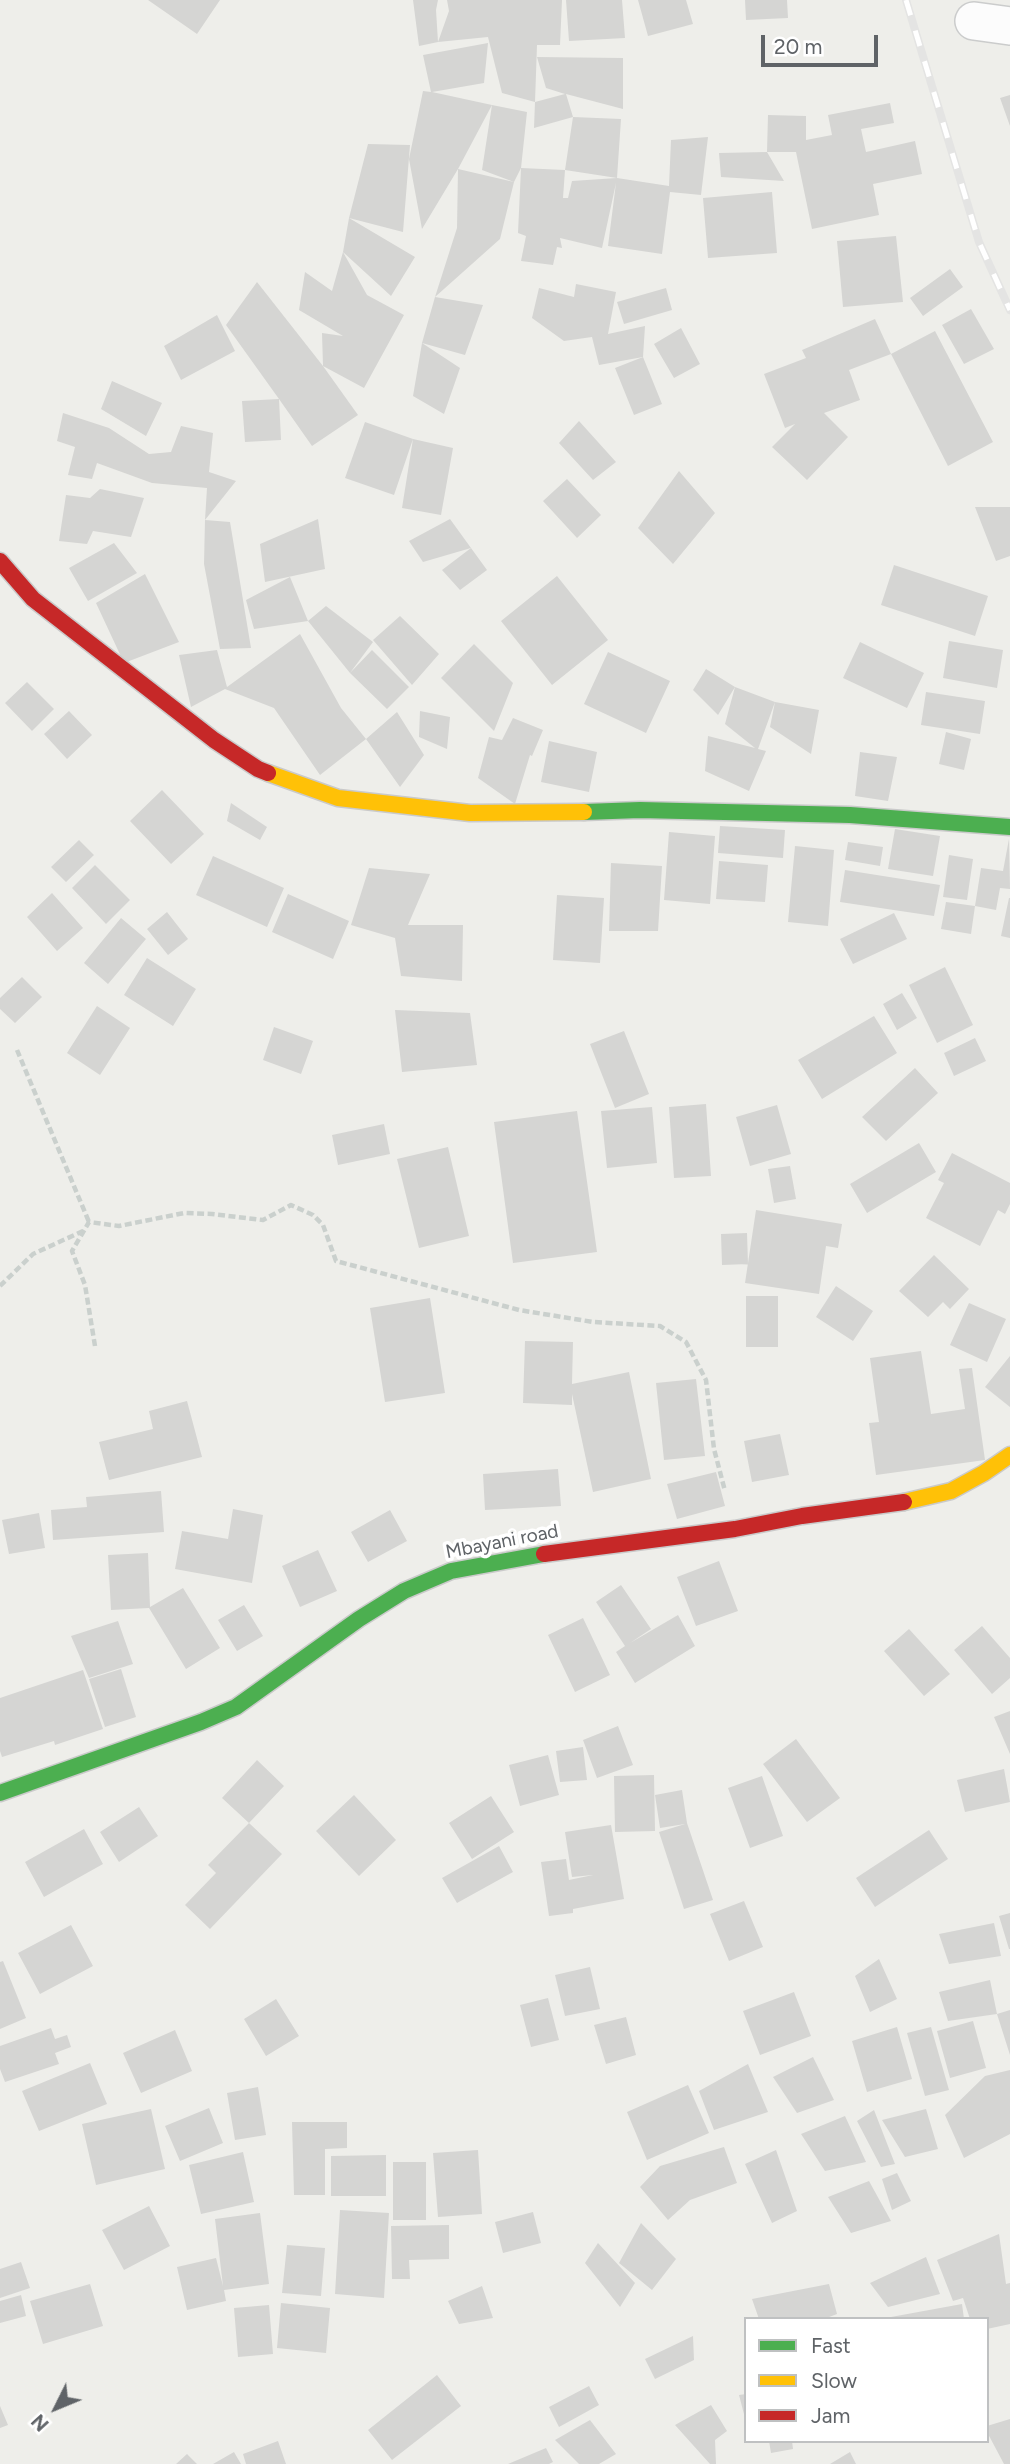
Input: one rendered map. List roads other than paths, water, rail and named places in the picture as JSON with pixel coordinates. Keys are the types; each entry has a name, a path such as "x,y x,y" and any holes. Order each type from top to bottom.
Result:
{"street":[{"path":"974,21 1010,26"},
{"path":"0,561 33,599 214,740 258,769 338,798 470,813 640,810 748,812 1010,827"},
{"name":"Mbayani road","path":"0,1793 201,1722 236,1707 359,1619 404,1591 451,1571 577,1549 735,1529 802,1516 911,1501 951,1491 1010,1455"}],"railway":[{"path":"906,0 979,242 1010,310"}]}
